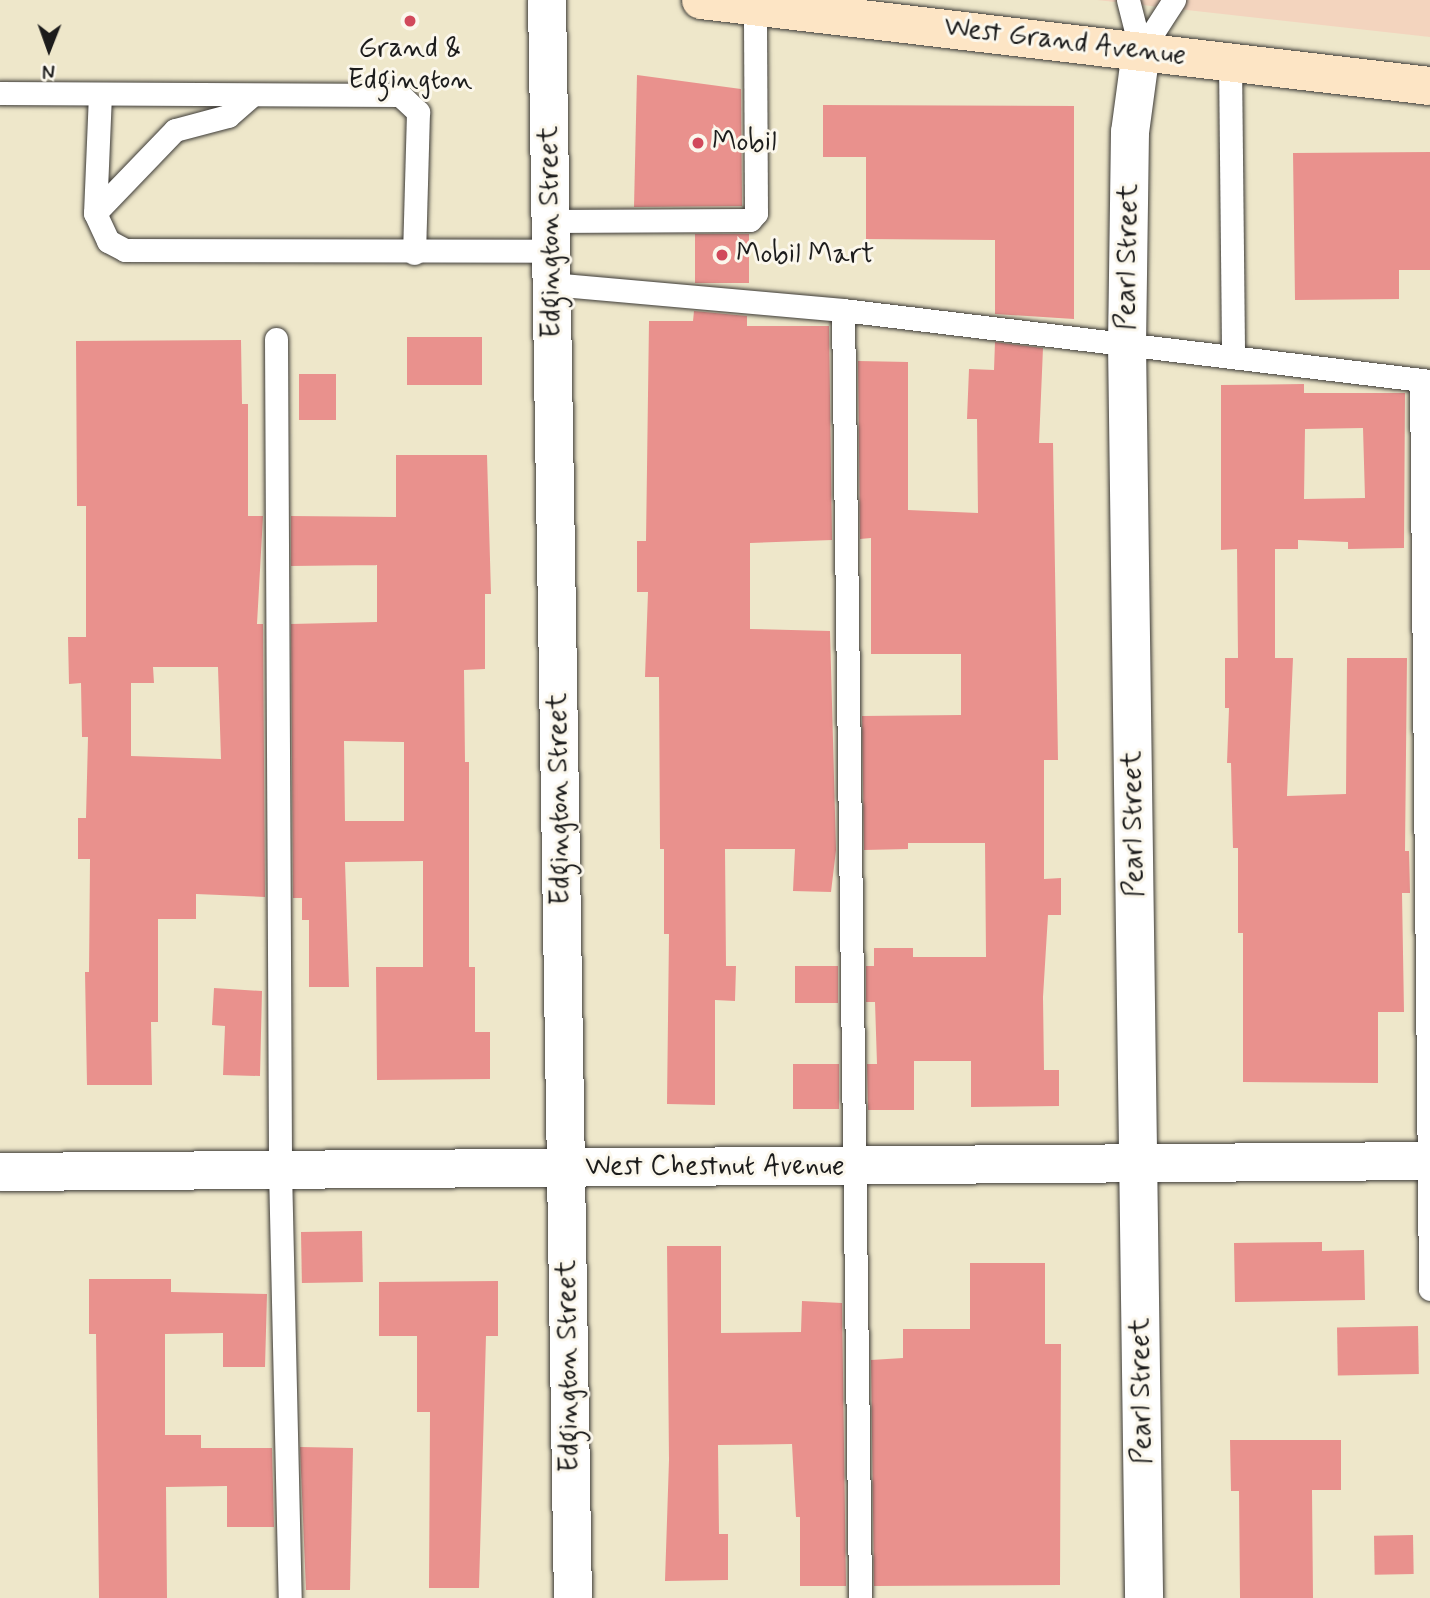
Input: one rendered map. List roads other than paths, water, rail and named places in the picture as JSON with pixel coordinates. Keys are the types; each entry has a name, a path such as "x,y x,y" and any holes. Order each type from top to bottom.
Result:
{"main road":[{"name":"West Grand Avenue","path":"701,0 755,6 822,7 1141,51 1430,86"}],"street":[{"name":"Edgington Street","path":"547,0 573,1598"},
{"name":"Pearl Street","path":"1141,51 1130,132 1127,343 1144,1598"},
{"name":"West Chestnut Avenue","path":"0,1172 1430,1161"}],"lane":[{"path":"1128,0 1141,51"},
{"path":"1141,51 1174,0"},
{"path":"100,94 95,213 108,241 125,250 551,252 750,220 756,214 755,6"},
{"path":"1230,61 1233,356"},
{"path":"0,93 400,95 418,112 414,253"},
{"path":"95,213 174,130 228,116 251,96"},
{"path":"551,252 842,310 1426,380 1430,1289"},
{"path":"842,310 860,1598"},
{"path":"276,339 279,1169 290,1598"}],"place":[{"name":"Grand & Edgington","path":"410,21"},
{"name":"Mobil","path":"698,143"},
{"name":"Mobil Mart","path":"722,255"}]}
